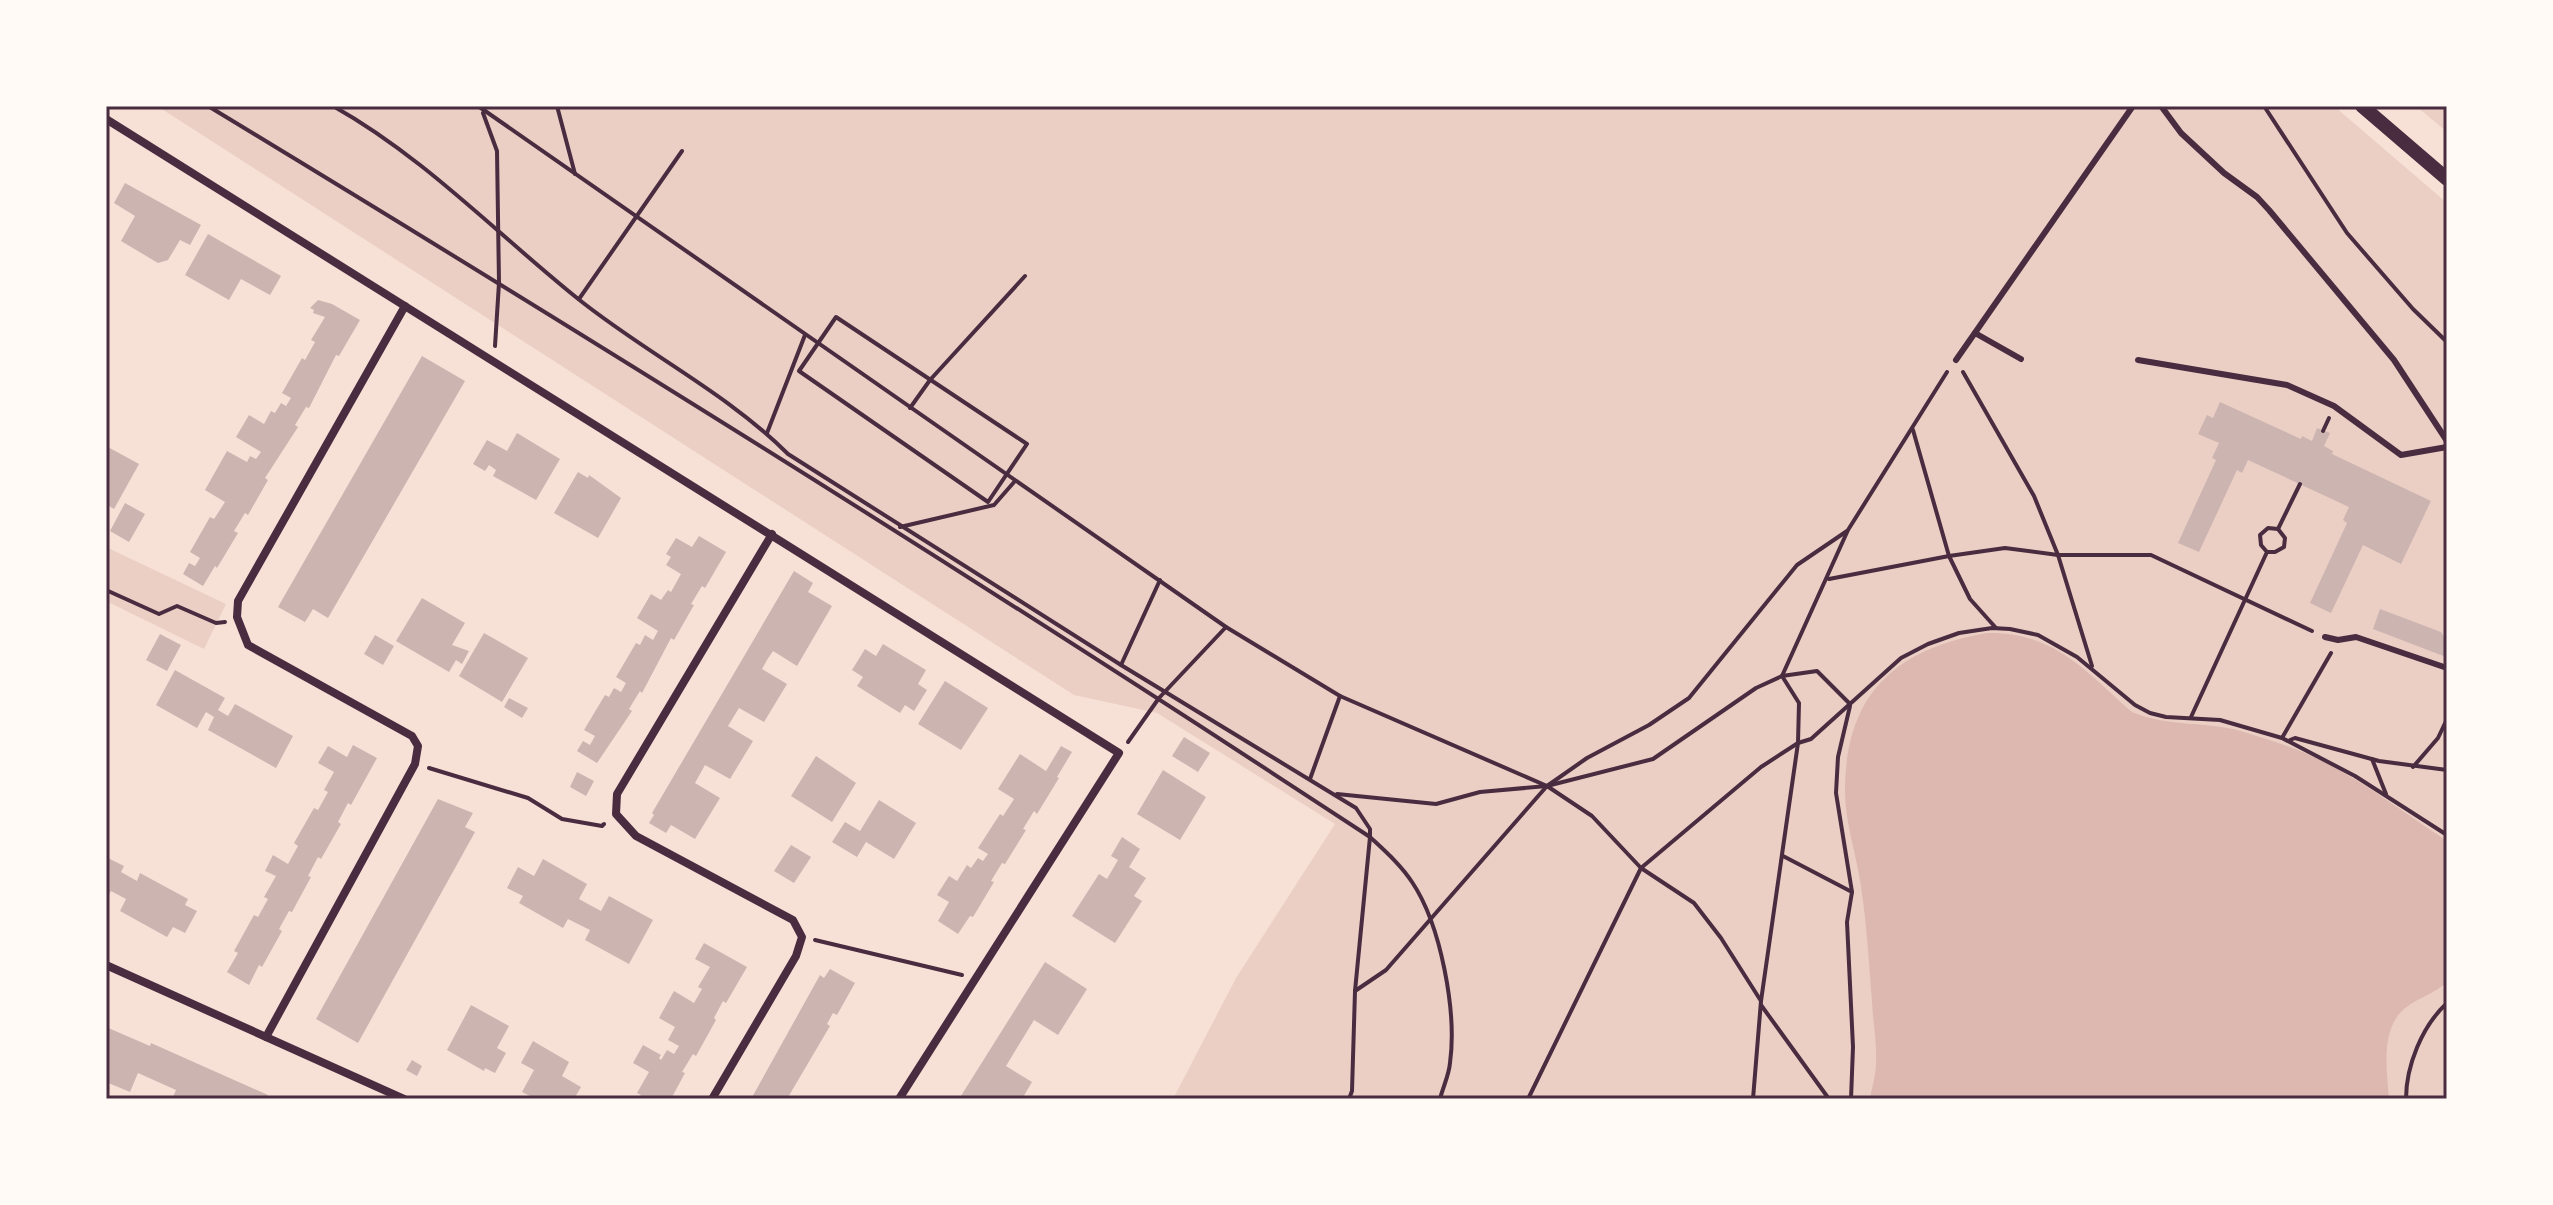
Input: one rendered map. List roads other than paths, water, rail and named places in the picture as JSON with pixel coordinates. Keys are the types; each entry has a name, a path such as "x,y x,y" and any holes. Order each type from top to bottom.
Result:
{"street":[{"path":"2362,106 2447,179"},
{"path":"106,119 1119,753 899,1099"},
{"path":"266,1037 415,764 418,746 412,736 248,645 237,617 238,601 405,306"},
{"path":"712,1099 796,956 802,937 793,920 636,836 616,814 617,794 772,534"},
{"path":"106,965 404,1099"}],"lane":[{"path":"1956,360 2133,106"},
{"path":"2138,360 2287,385 2334,406 2401,455 2447,444 2394,360 2269,210 2181,133 2161,106"},
{"path":"1975,333 2021,359"},
{"path":"2325,637 2338,640 2356,637 2447,668"}]}
